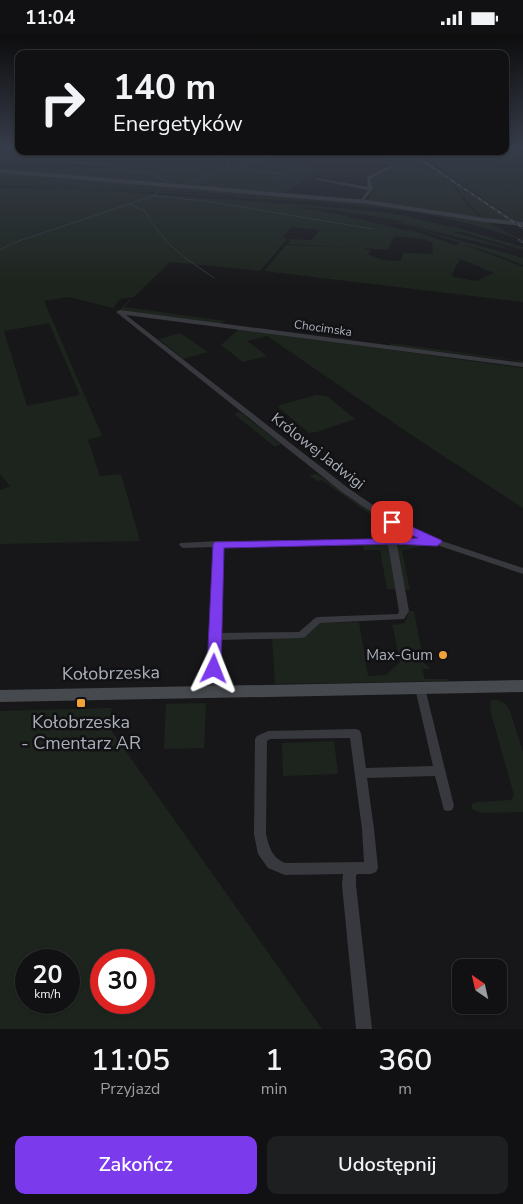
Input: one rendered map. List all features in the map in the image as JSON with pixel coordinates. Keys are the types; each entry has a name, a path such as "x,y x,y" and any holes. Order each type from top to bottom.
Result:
{"main road":[{"name":"Kołobrzeska","path":"0,696 523,686"}],"street":[{"path":"270,193 362,201 484,220 523,224"},
{"path":"362,201 368,193"},
{"name":"Chocimska","path":"119,312 523,365"},
{"name":"Królowej Jadwigi","path":"119,312 374,511 412,532 523,571"},
{"path":"132,322 149,316"},
{"path":"215,637 301,635 318,620 401,617 404,611 392,547 412,532"},
{"path":"183,545 437,542"},
{"path":"213,691 219,544"},
{"path":"420,688 438,771 448,806"},
{"path":"355,733 361,773 371,868 285,869 273,863 263,850 260,834 261,739 268,735 355,733"},
{"path":"361,773 438,771"},
{"path":"354,869 349,875 349,885 364,1029"}],"shaded area":[{"path":"0,193 143,193 390,213 437,222 406,217 458,228 523,247 523,250 462,232 454,232 521,252 395,222 405,222 336,210 289,206 337,214 408,231 411,230 455,245 461,243 523,267 523,302 264,271 286,245 361,248 287,244 291,239 311,240 320,230 292,227 282,238 288,238 260,271 170,262 134,297 120,299 113,308 69,297 44,301 102,436 88,440 100,476 121,474 140,541 0,544 0,490 10,486 0,474","holes":["396,236 432,242 433,254 404,253 400,261 380,259 368,254 371,250 363,248 388,250 393,238","460,259 494,273 476,281 454,277 452,274","49,323 80,395 27,406 4,331"]},
{"path":"168,193 293,199 366,205 414,212 321,202"},
{"path":"214,193 264,193 354,201 484,220 521,240 452,219 417,212 310,200"},
{"path":"371,193 459,193 468,206 482,219 367,200"},
{"path":"461,193 470,193 513,222 484,219"},
{"path":"476,193 523,193 523,223 517,222"},
{"path":"404,225 523,258 523,265 486,251"},
{"path":"131,300 124,307 226,321 221,324 120,310"},
{"path":"239,329 523,368 523,508 410,434 267,336 247,341 267,356 243,362 221,345"},
{"path":"180,333 208,352 183,359 159,339"},
{"path":"390,343 523,361 523,364 519,363 519,361 391,346"},
{"path":"316,395 327,396 355,419 309,433 278,407"},
{"path":"239,412 281,444 275,447 234,414"},
{"path":"317,474 380,518 403,531 404,536 392,537 388,527 322,480 317,481 309,475"},
{"path":"388,544 395,589 387,589 380,550 364,550 363,545"},
{"path":"399,544 426,544 444,549 426,545 402,551 410,590 405,590 396,549"},
{"path":"409,611 414,611 424,663 431,669 422,669 425,679 447,679 448,681 275,684 272,638 301,637 320,623 359,622 368,676 386,675 400,662 391,625 405,623"},
{"path":"491,700 498,700 507,705 523,752 523,812 483,813 473,810 471,804 511,800 514,795 490,710"},
{"path":"206,703 204,748 164,749 166,704"},
{"path":"112,708 108,726 322,1029 0,1029 0,711"},
{"path":"334,741 338,774 283,776 282,743"}],"waterway":[{"path":"129,204 153,196"},
{"path":"153,196 205,201 373,229"},
{"path":"0,250 13,243 129,204"},
{"path":"129,204 145,211 166,241 184,257 214,278"}],"railway":[{"path":"471,193 523,228"},
{"path":"519,240 523,242"}],"place":[{"name":"Max-Gum","path":"443,655"},
{"name":"Kołobrzeska - Cmentarz AR","path":"81,703"}],"route":[{"path":"214,669 219,544 437,542 424,538 392,522"}]}
